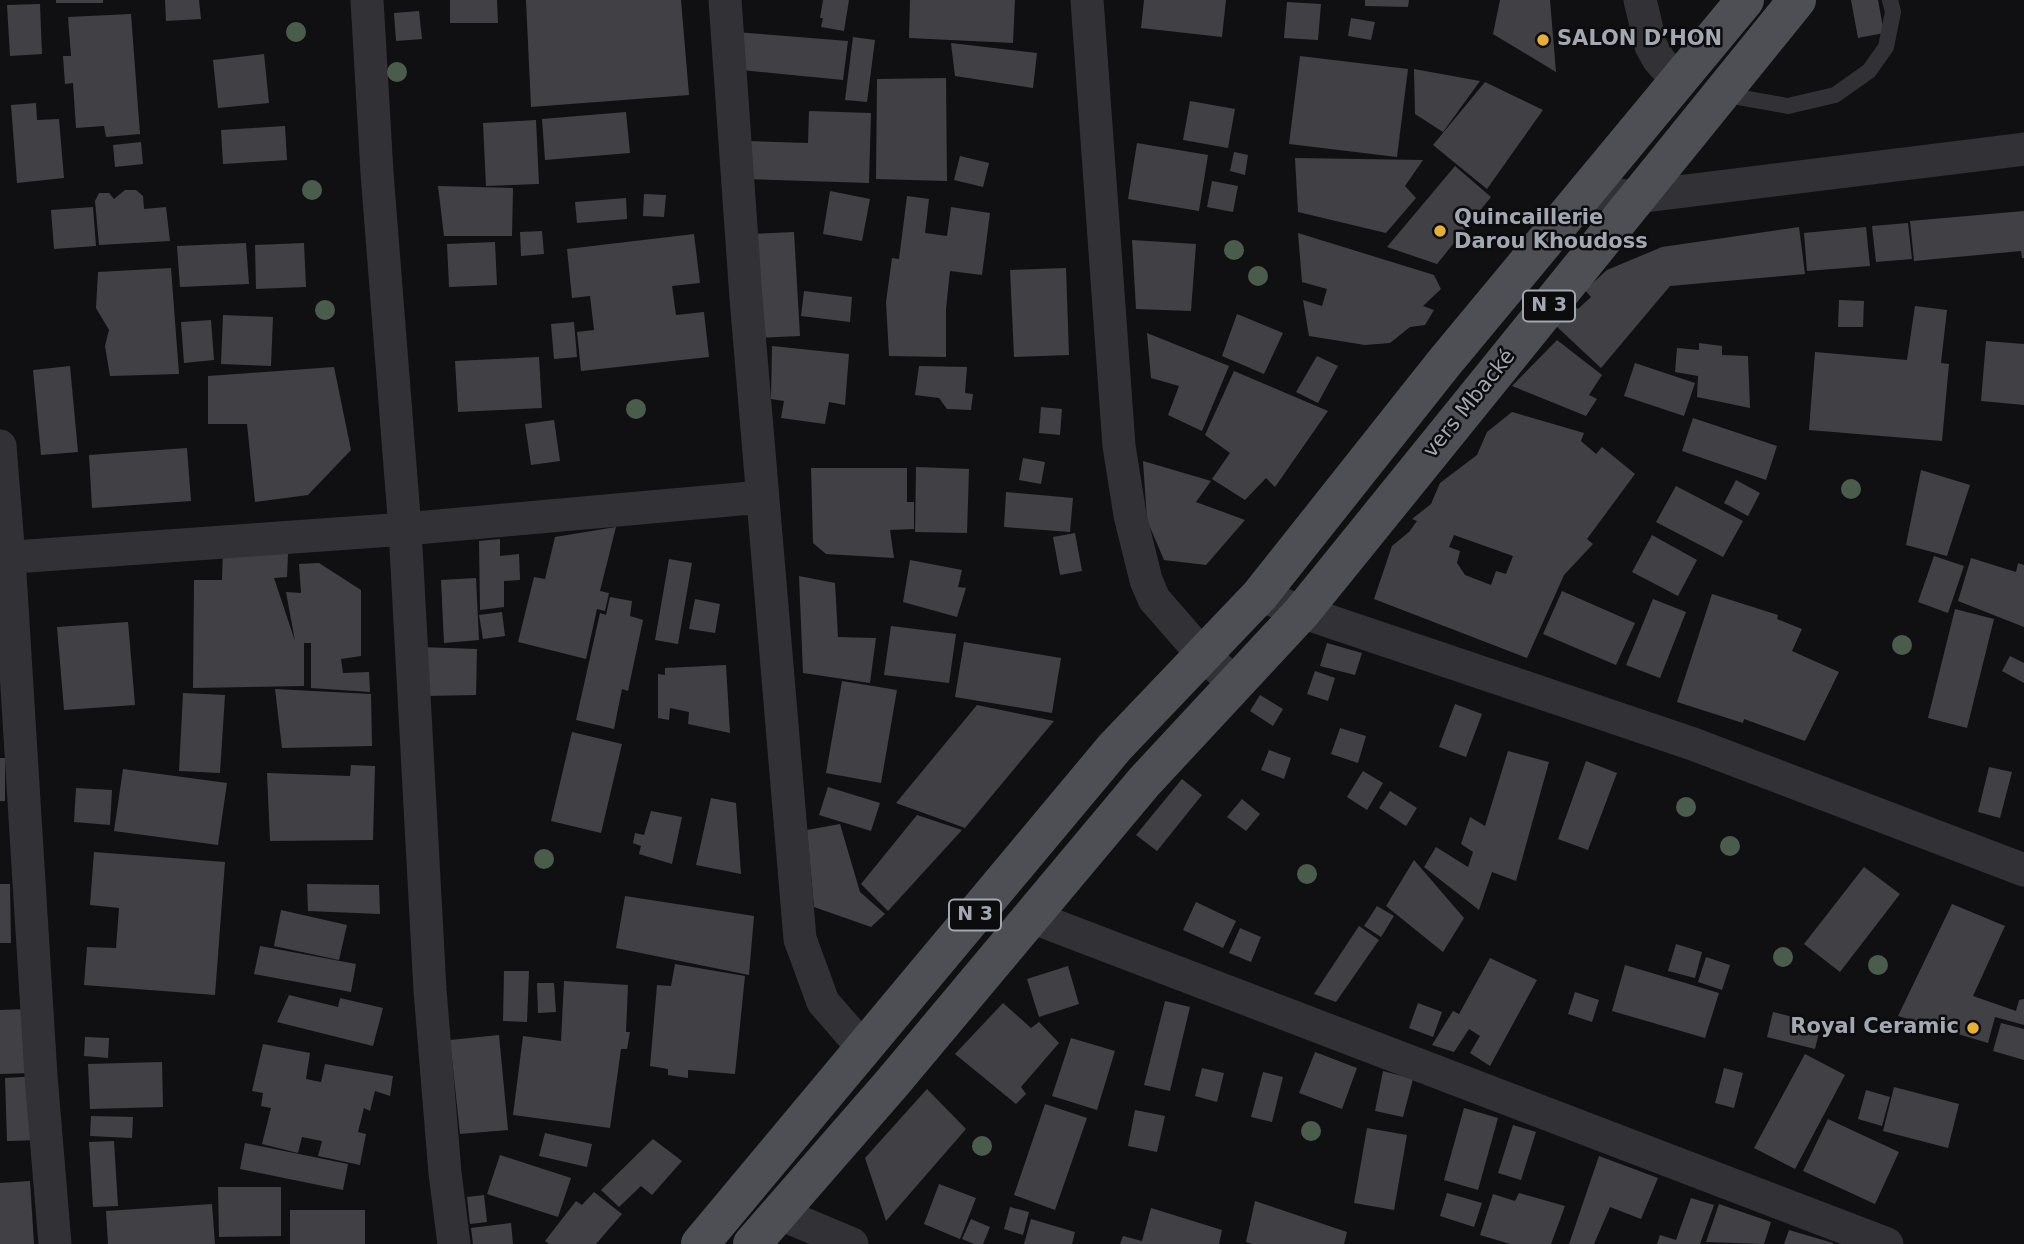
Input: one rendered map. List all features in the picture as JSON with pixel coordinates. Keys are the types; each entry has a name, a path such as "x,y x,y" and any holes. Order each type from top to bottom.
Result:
{"main road":[{"name":"N 3","path":"700,1244 1115,747 1260,595 1444,363 1745,0"},
{"name":"vers Mbacké","path":"1302,612 1797,0"},
{"name":"N 3","path":"752,1244 1144,782 1302,612"}],"street":[{"path":"367,0 377,173 405,529 430,990 444,1173 454,1244"},
{"path":"725,0 762,496 800,939 823,1002 863,1048"},
{"path":"1087,0 1119,446 1128,502 1146,580 1154,599 1202,654 1235,682"},
{"path":"1640,0 1651,46 1659,60 1678,81"},
{"path":"1586,192 1637,197 2024,149"},
{"path":"0,446 5,558 38,1037 55,1244"},
{"path":"5,558 405,529 762,496"},
{"path":"1260,595 1302,612 1693,744 2024,870"},
{"path":"1032,917 1887,1244"},
{"path":"779,1213 852,1244"}],"lane":[{"path":"1720,94 1788,106 1835,95 1870,71 1885,47 1893,12 1890,0"}],"building":[{"path":"56,0 103,0 103,3 56,3"},
{"path":"165,0 199,0 201,19 166,21"},
{"path":"450,0 497,0 498,23 450,23"},
{"path":"526,0 681,0 689,95 531,107"},
{"path":"823,0 849,0 844,31 821,27"},
{"path":"910,0 1015,0 1013,43 909,38"},
{"path":"1144,0 1226,0 1222,37 1141,28"},
{"path":"1365,0 1409,0 1408,7 1365,6"},
{"path":"1500,0 1550,0 1556,72 1493,34"},
{"path":"1851,0 1878,0 1884,33 1858,38"},
{"path":"1287,2 1321,4 1318,40 1284,38"},
{"path":"40,4 42,54 10,56 7,5"},
{"path":"419,11 422,39 396,41 394,13"},
{"path":"131,14 140,134 106,137 104,126 76,128 73,83 65,84 63,56 71,56 68,17"},
{"path":"1351,18 1375,22 1371,40 1348,36"},
{"path":"736,32 848,41 843,80 741,70"},
{"path":"853,37 875,40 867,102 845,100"},
{"path":"951,43 1037,53 1033,88 955,76"},
{"path":"264,54 269,103 218,108 213,60"},
{"path":"1300,56 1408,69 1397,157 1289,144"},
{"path":"1414,69 1480,81 1443,132 1415,114"},
{"path":"946,78 947,181 876,179 877,79"},
{"path":"1485,82 1543,110 1487,189 1433,145"},
{"path":"1190,101 1235,109 1228,148 1183,140"},
{"path":"36,103 37,120 59,119 64,178 17,183 11,105"},
{"path":"809,111 871,113 869,183 745,179 747,141 808,143"},
{"path":"626,112 630,153 545,160 542,119"},
{"path":"536,120 539,184 486,186 483,123"},
{"path":"285,126 287,160 223,164 221,130"},
{"path":"141,142 143,164 115,167 113,145"},
{"path":"1137,143 1208,155 1199,211 1128,199"},
{"path":"1234,152 1248,155 1245,175 1230,171"},
{"path":"960,156 989,163 983,187 954,180"},
{"path":"1295,158 1423,160 1405,186 1416,198 1386,233 1298,212"},
{"path":"1455,166 1491,197 1437,264 1387,247"},
{"path":"1212,181 1238,186 1233,212 1207,207"},
{"path":"438,186 513,188 512,236 444,236"},
{"path":"125,190 136,190 143,196 144,209 166,207 170,241 99,245 95,201 99,193 109,193 114,199"},
{"path":"830,191 870,199 862,241 823,234"},
{"path":"644,194 666,195 664,217 643,216"},
{"path":"907,196 929,199 925,233 947,236 951,207 990,213 982,275 950,271 946,309 946,357 889,356 886,302 892,258 899,259"},
{"path":"626,198 627,219 577,223 575,202"},
{"path":"93,207 96,246 54,249 51,210"},
{"path":"2024,211 2024,258 2021,251 1914,261 1910,221"},
{"path":"1908,223 1912,259 1876,262 1872,226"},
{"path":"1799,227 1805,274 1670,286 1601,368 1555,325 1572,304 1578,309 1591,297 1585,290 1607,270 1662,247"},
{"path":"1866,227 1870,266 1807,271 1804,233"},
{"path":"542,231 544,254 521,256 520,232"},
{"path":"794,232 800,336 756,338 750,234"},
{"path":"1298,233 1434,275 1441,289 1423,306 1434,310 1425,325 1410,327 1390,343 1365,345 1309,336 1303,300 1322,306 1327,289 1302,282"},
{"path":"694,234 700,283 672,286 676,315 704,312 709,357 581,371 577,332 594,330 590,296 572,298 567,249"},
{"path":"1132,240 1196,244 1191,311 1136,309"},
{"path":"495,242 497,285 449,287 447,244"},
{"path":"246,243 249,284 180,287 177,246"},
{"path":"304,243 306,287 256,289 255,245"},
{"path":"171,268 179,374 110,376 105,346 109,330 96,308 98,272"},
{"path":"1066,268 1069,355 1014,357 1010,270"},
{"path":"804,291 852,297 850,322 801,316"},
{"path":"1839,300 1864,301 1863,327 1838,327"},
{"path":"1915,306 1947,310 1941,363 1949,364 1942,441 1809,430 1815,352 1907,360"},
{"path":"1237,314 1283,333 1264,374 1222,356"},
{"path":"223,315 273,317 271,366 221,364"},
{"path":"211,320 214,360 184,363 181,322"},
{"path":"574,322 577,357 554,359 551,324"},
{"path":"1147,333 1229,366 1202,431 1168,415 1179,386 1151,378"},
{"path":"1557,340 1602,375 1589,395 1597,399 1586,416 1512,386"},
{"path":"1986,341 2024,344 2024,405 1981,401"},
{"path":"1699,343 1722,346 1722,355 1748,356 1750,408 1697,397 1698,376 1675,372 1677,348 1699,350"},
{"path":"772,346 849,354 845,405 829,402 825,424 781,418 784,401 771,399"},
{"path":"1317,356 1338,366 1318,403 1296,392"},
{"path":"539,357 542,408 458,412 455,361"},
{"path":"1635,363 1695,383 1684,416 1624,396"},
{"path":"70,366 78,452 41,455 33,370"},
{"path":"919,366 967,367 965,393 973,394 971,410 947,409 939,398 915,395"},
{"path":"334,367 351,450 308,495 255,502 247,424 208,424 208,376"},
{"path":"1234,371 1328,411 1275,487 1266,478 1245,500 1212,479 1230,453 1205,435"},
{"path":"1041,407 1062,409 1060,435 1039,433"},
{"path":"1512,412 1584,433 1581,441 1596,454 1602,447 1635,474 1587,539 1593,544 1564,575 1527,658 1374,599 1392,546 1409,532 1417,521 1412,519 1431,504 1440,483 1477,455 1487,432","holes":["1454,535 1513,556 1506,574 1496,571 1491,585 1465,575 1457,563 1460,551 1449,547"]},
{"path":"1693,418 1777,446 1766,480 1682,451"},
{"path":"554,420 560,461 531,465 525,424"},
{"path":"187,448 191,501 92,508 89,455"},
{"path":"1023,458 1045,462 1041,484 1019,480"},
{"path":"1143,461 1211,481 1196,502 1245,520 1206,565 1164,560 1147,520"},
{"path":"916,467 969,469 967,533 915,532"},
{"path":"811,468 907,468 907,502 914,502 914,529 890,530 894,558 826,554 813,543"},
{"path":"1921,470 1970,485 1947,556 1906,545"},
{"path":"1736,480 1760,493 1748,516 1724,503"},
{"path":"1676,486 1743,521 1723,557 1656,522"},
{"path":"1006,492 1073,498 1070,532 1004,527"},
{"path":"616,527 600,591 609,593 605,611 597,609 586,659 518,642 534,577 545,579 555,537"},
{"path":"1075,533 1082,571 1060,575 1053,537"},
{"path":"1652,535 1697,560 1678,596 1632,572"},
{"path":"500,539 500,556 519,554 520,580 504,581 504,607 480,610 479,541"},
{"path":"223,549 288,554 287,577 274,578 295,641 286,592 301,593 299,564 319,563 361,590 361,656 341,659 343,673 369,672 370,692 311,688 311,643 304,643 304,686 193,688 194,580 222,580"},
{"path":"1934,556 1964,566 1948,613 1918,602"},
{"path":"1971,558 2016,572 2018,563 2024,565 2024,627 1958,601"},
{"path":"669,559 692,563 678,644 655,640"},
{"path":"910,560 962,570 958,587 966,588 957,617 903,602"},
{"path":"799,576 835,583 838,637 876,638 870,683 803,673"},
{"path":"476,578 479,640 444,643 441,580"},
{"path":"1562,591 1635,623 1616,665 1543,634"},
{"path":"1712,594 1778,615 1777,619 1802,629 1792,651 1839,672 1805,741 1744,719 1743,723 1677,702"},
{"path":"610,597 632,601 630,616 643,620 628,691 622,689 614,729 576,720 600,613 606,615"},
{"path":"695,599 720,604 715,633 689,629"},
{"path":"1653,599 1686,612 1660,678 1626,665"},
{"path":"1955,609 1994,619 1967,728 1928,718"},
{"path":"502,612 505,636 483,639 479,615"},
{"path":"128,622 135,705 64,710 57,627"},
{"path":"891,626 956,634 949,683 884,675"},
{"path":"964,642 1061,658 1052,713 955,697"},
{"path":"1327,643 1362,653 1355,675 1320,666"},
{"path":"420,647 477,649 476,695 425,696"},
{"path":"2010,656 2024,663 2024,683 2002,671"},
{"path":"726,665 730,733 688,724 689,712 670,708 669,720 658,718 658,674 665,675 665,668"},
{"path":"1315,671 1335,678 1328,701 1307,694"},
{"path":"842,681 897,690 881,783 826,773"},
{"path":"275,689 371,694 372,746 282,748"},
{"path":"183,693 225,695 220,773 179,771"},
{"path":"1260,695 1283,709 1273,726 1250,711"},
{"path":"1455,704 1482,714 1466,757 1439,747"},
{"path":"977,705 1054,721 965,828 896,803"},
{"path":"1340,728 1366,736 1358,763 1331,754"},
{"path":"572,732 622,744 601,833 551,821"},
{"path":"1269,750 1291,758 1284,779 1261,770"},
{"path":"1508,751 1549,762 1516,881 1492,872 1479,910 1424,867 1436,847 1468,867 1473,852 1461,844 1470,817 1485,826"},
{"path":"0,758 5,758 5,801 0,801"},
{"path":"1586,761 1617,773 1588,850 1558,839"},
{"path":"351,765 375,766 373,840 270,841 267,773 350,776"},
{"path":"1989,767 2012,772 2000,818 1978,812"},
{"path":"123,769 227,783 218,845 114,831"},
{"path":"1363,771 1383,783 1367,810 1347,797"},
{"path":"1182,779 1202,795 1157,851 1136,835"},
{"path":"828,787 880,803 871,831 819,815"},
{"path":"76,788 112,790 110,825 74,822"},
{"path":"1390,791 1417,808 1406,826 1379,808"},
{"path":"711,798 736,803 741,874 696,865"},
{"path":"1242,799 1260,814 1246,831 1227,817"},
{"path":"651,811 682,817 672,864 639,854 641,846 633,843 635,833 644,835"},
{"path":"917,815 962,830 888,911 861,884"},
{"path":"840,824 860,892 885,914 871,927 814,907 807,830"},
{"path":"94,852 225,862 215,995 84,985 87,947 116,948 119,908 90,905"},
{"path":"1414,860 1464,918 1443,952 1386,906"},
{"path":"1864,867 1900,894 1840,972 1804,944"},
{"path":"0,884 10,884 11,943 0,943"},
{"path":"307,884 379,885 380,914 308,911"},
{"path":"625,896 754,916 749,975 616,948"},
{"path":"1196,902 1236,921 1223,948 1183,930"},
{"path":"1952,904 2005,926 1973,996 2016,1011 2019,1000 2024,999 2024,1025 1995,1017 1988,1043 1898,1016"},
{"path":"1377,906 1394,916 1381,937 1364,926"},
{"path":"281,910 347,925 339,960 274,946"},
{"path":"1359,926 1379,940 1336,1002 1314,994"},
{"path":"1240,928 1261,937 1251,962 1229,953"},
{"path":"1676,944 1702,952 1695,978 1668,971"},
{"path":"260,946 356,964 351,992 254,974"},
{"path":"1706,957 1730,965 1722,990 1698,982"},
{"path":"1490,958 1537,980 1490,1066 1470,1053 1480,1036 1469,1029 1454,1052 1432,1045 1453,1011 1459,1014"},
{"path":"675,964 745,976 735,1074 688,1070 688,1078 668,1075 668,1069 650,1066 657,985 671,986"},
{"path":"1625,965 1719,993 1705,1038 1612,1011"},
{"path":"1068,966 1079,1004 1039,1017 1027,979"},
{"path":"504,971 529,971 527,1022 503,1021"},
{"path":"564,981 628,985 626,1032 630,1032 627,1049 621,1049 610,1128 513,1115 523,1036 561,1041"},
{"path":"537,983 554,983 556,1012 538,1013"},
{"path":"1575,992 1599,1000 1592,1022 1568,1014"},
{"path":"289,995 338,1007 340,998 383,1008 373,1046 277,1022"},
{"path":"1165,1001 1190,1007 1170,1091 1144,1085"},
{"path":"1003,1003 1031,1028 1039,1022 1059,1043 1021,1087 1026,1094 1016,1104 955,1054"},
{"path":"1418,1003 1442,1012 1433,1037 1409,1028"},
{"path":"27,1009 30,1073 0,1074 0,1010"},
{"path":"1773,1012 1821,1024 1815,1049 1767,1037"},
{"path":"2001,1023 2024,1029 2024,1060 1993,1051"},
{"path":"499,1035 508,1130 460,1134 450,1040"},
{"path":"85,1037 109,1038 108,1058 84,1056"},
{"path":"1071,1038 1115,1051 1097,1110 1052,1096"},
{"path":"263,1044 310,1053 306,1079 321,1082 325,1064 393,1076 390,1096 375,1091 370,1111 364,1108 358,1132 366,1134 360,1165 318,1156 322,1141 302,1137 298,1153 262,1144 271,1108 261,1106 263,1093 252,1091"},
{"path":"1315,1052 1357,1068 1342,1109 1299,1093"},
{"path":"1805,1054 1845,1075 1795,1169 1754,1148"},
{"path":"162,1062 163,1107 90,1109 88,1064"},
{"path":"1202,1068 1224,1073 1217,1102 1195,1096"},
{"path":"1724,1068 1743,1073 1734,1108 1715,1103"},
{"path":"1383,1071 1413,1079 1403,1117 1375,1111"},
{"path":"1263,1072 1283,1077 1272,1122 1251,1117"},
{"path":"40,1076 42,1140 7,1141 5,1078"},
{"path":"1894,1087 1959,1104 1948,1148 1883,1131"},
{"path":"927,1089 966,1129 886,1221 865,1158"},
{"path":"1866,1090 1890,1097 1882,1126 1858,1119"},
{"path":"1045,1104 1087,1118 1055,1210 1014,1195"},
{"path":"1464,1108 1498,1118 1478,1190 1444,1180"},
{"path":"1135,1110 1165,1116 1157,1152 1128,1146"},
{"path":"91,1116 133,1117 132,1138 90,1136"},
{"path":"1828,1119 1899,1152 1875,1204 1803,1171"},
{"path":"1513,1125 1536,1132 1521,1180 1498,1173"},
{"path":"1367,1128 1407,1135 1394,1210 1354,1203"},
{"path":"545,1133 592,1144 587,1167 539,1156"},
{"path":"653,1139 682,1161 652,1195 641,1186 619,1207 601,1190"},
{"path":"114,1141 118,1206 93,1207 89,1142"},
{"path":"245,1143 348,1164 343,1190 240,1169"},
{"path":"500,1155 571,1178 558,1217 487,1194"},
{"path":"1599,1156 1658,1178 1641,1219 1610,1207 1594,1244 1569,1244"},
{"path":"30,1181 34,1244 0,1244 0,1183"},
{"path":"939,1184 976,1198 960,1239 924,1224"},
{"path":"218,1187 281,1187 281,1236 219,1237"},
{"path":"594,1192 622,1214 596,1244 549,1244 545,1241 576,1201 582,1205"},
{"path":"1447,1193 1482,1203 1474,1227 1440,1216"},
{"path":"1519,1193 1565,1206 1551,1244 1510,1244 1480,1235 1493,1194 1515,1201"},
{"path":"484,1195 487,1222 470,1224 467,1197"},
{"path":"1691,1198 1714,1205 1700,1244 1657,1244 1660,1235 1676,1240"},
{"path":"1255,1201 1347,1232 1344,1244 1246,1242"},
{"path":"212,1204 215,1244 108,1244 106,1211"},
{"path":"1719,1204 1771,1222 1764,1244 1706,1242"},
{"path":"1010,1207 1029,1212 1023,1235 1004,1229"},
{"path":"1151,1208 1222,1230 1219,1244 1120,1244 1123,1236 1142,1241"},
{"path":"290,1210 365,1210 365,1244 290,1244"},
{"path":"971,1219 990,1227 983,1244 962,1239"},
{"path":"1031,1219 1075,1232 1072,1244 1024,1244"},
{"path":"511,1223 513,1244 473,1244 471,1228"},
{"path":"1789,1230 1833,1243 1833,1244 1784,1244"}],"place":[{"name":"SALON D’HON","path":"1543,40"},
{"name":"Quincaillerie Darou Khoudoss","path":"1440,231"},
{"name":"Royal Ceramic","path":"1973,1028"}]}
